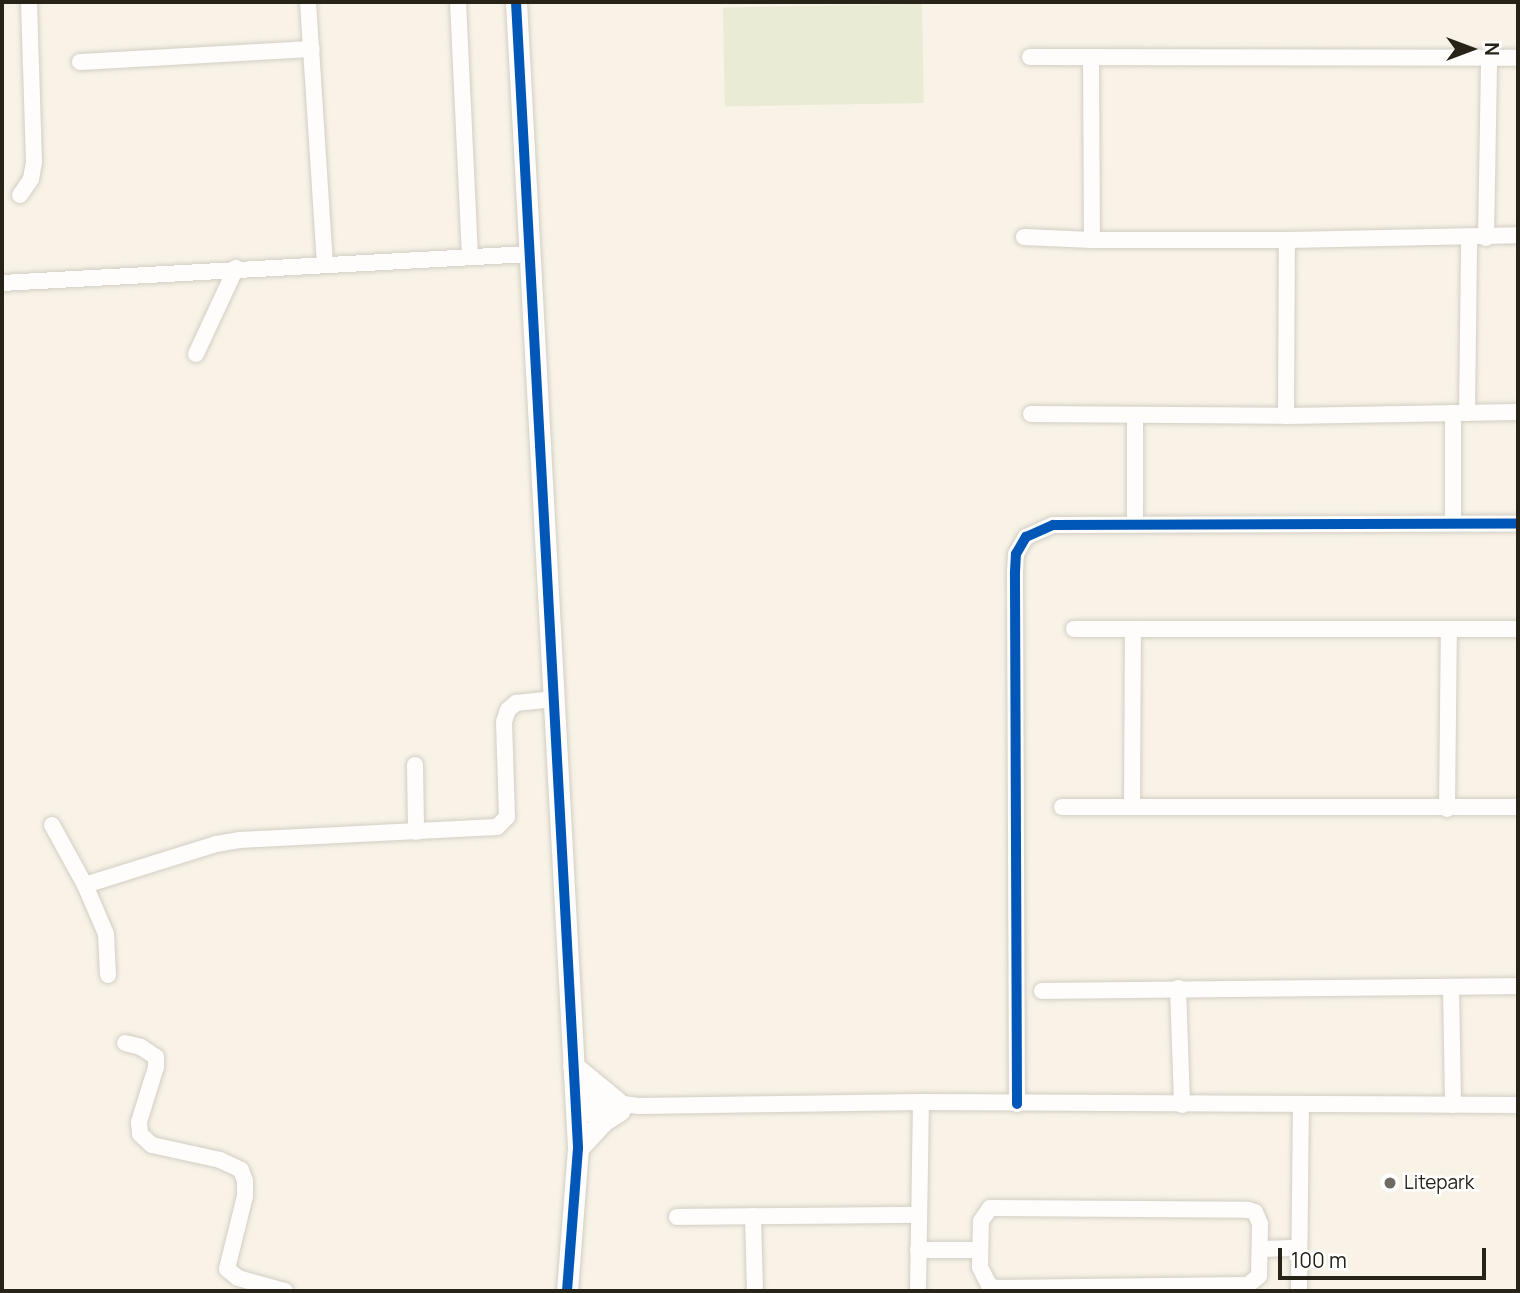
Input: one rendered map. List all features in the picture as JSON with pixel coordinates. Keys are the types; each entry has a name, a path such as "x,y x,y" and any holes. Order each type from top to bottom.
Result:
{"street":[{"path":"20,195 31,179 34,162 29,2"},
{"path":"309,2 325,264"},
{"path":"458,2 470,257"},
{"path":"516,2 578,1148 567,1291"},
{"path":"80,62 312,49"},
{"path":"1030,57 1518,58"},
{"path":"1091,57 1092,240"},
{"path":"1452,523 1477,238 1489,60"},
{"path":"1024,237 1092,240 1287,240 1477,238 1518,235"},
{"path":"1286,416 1287,240"},
{"path":"2,282 529,254"},
{"path":"196,354 236,268"},
{"path":"1031,414 1286,416 1518,412"},
{"path":"1135,415 1135,524"},
{"path":"1017,1104 1016,554 1026,537 1053,525 1518,523"},
{"path":"1074,629 1518,629"},
{"path":"1132,806 1133,629"},
{"path":"1447,809 1449,631"},
{"path":"85,885 216,844 497,827 504,823 507,817 504,722 508,710 516,703 554,699"},
{"path":"415,765 416,832"},
{"path":"1062,807 1518,807"},
{"path":"52,825 85,885 106,934 108,975"},
{"path":"1042,991 1518,986"},
{"path":"1451,987 1453,1105"},
{"path":"1178,988 1182,1105"},
{"path":"125,1044 152,1052 156,1057 156,1067 139,1122 140,1134 152,1145 220,1160 241,1170 245,1181 244,1196 227,1269 238,1278 285,1291"},
{"path":"573,1066 625,1106"},
{"path":"918,1291 921,1102"},
{"path":"575,1106 921,1102 1518,1105"},
{"path":"1299,1291 1301,1105"},
{"path":"578,1148 603,1121 625,1106"},
{"path":"990,1208 1248,1210 1259,1217 1262,1249 1259,1276 1248,1285 996,1288 983,1276 979,1251 982,1215 990,1208"},
{"path":"677,1217 918,1215"},
{"path":"753,1216 755,1291"},
{"path":"1262,1249 1299,1248"},
{"path":"918,1250 979,1251"}],"green space":[{"path":"922,4 924,103 725,106 723,7"}],"cycle path":[{"path":"516,2 578,1148 567,1291"},
{"path":"1017,1104 1015,572 1016,554 1026,537 1053,525 1518,523"}],"place":[{"name":"Litepark","path":"1390,1183"}]}
